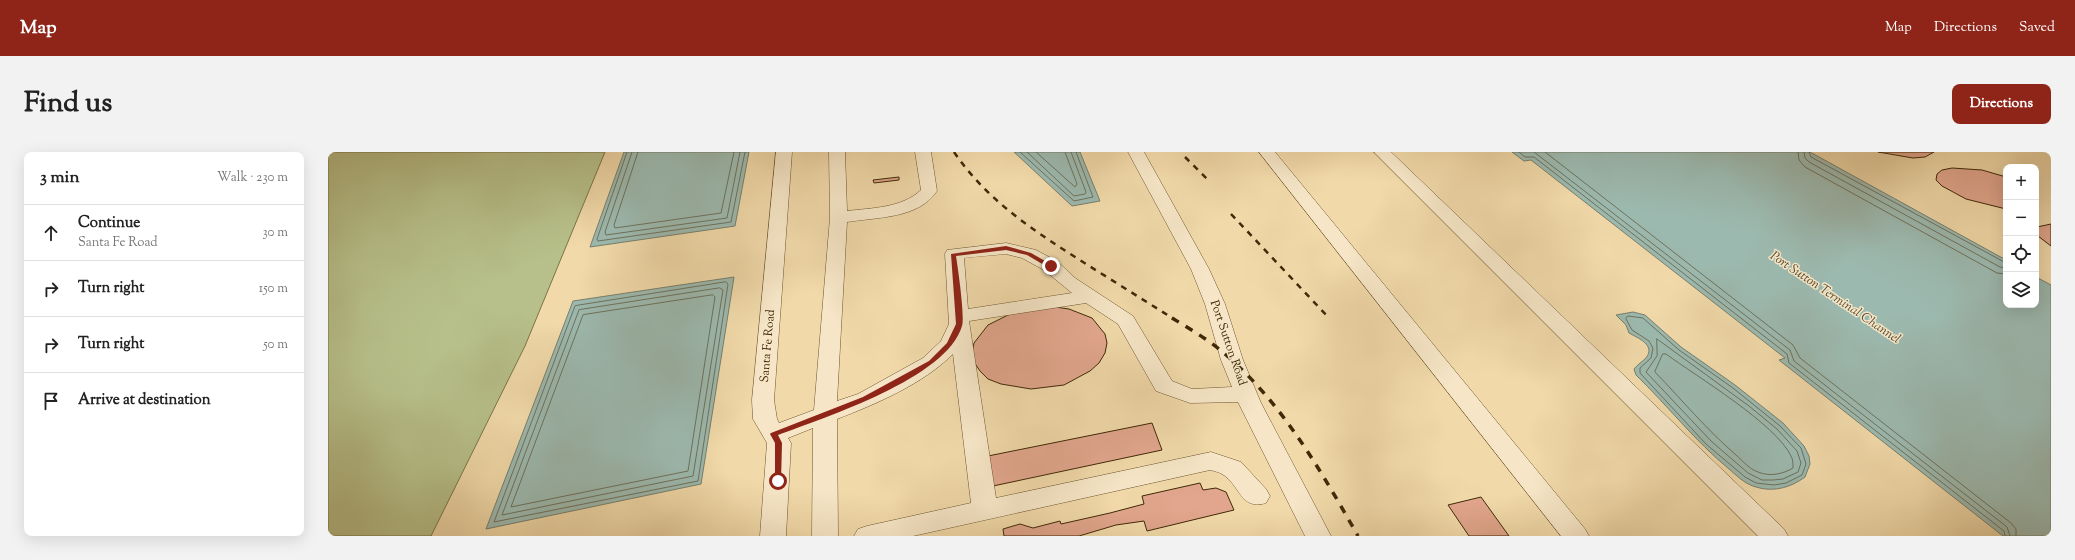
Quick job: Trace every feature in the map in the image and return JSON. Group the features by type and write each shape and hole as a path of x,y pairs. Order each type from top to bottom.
{"street":[{"name":"Santa Fe Road","path":"773,536 779,443 765,419 764,400 784,152"},
{"path":"825,536 825,414 839,218 837,152"},
{"path":"839,218 904,208 918,202 929,191 923,152"},
{"name":"Port Sutton Road","path":"1136,152 1200,269 1215,304 1232,360 1246,394 1318,536"},
{"path":"1267,152 1576,536"},
{"path":"1382,152 1775,536"},
{"path":"985,510 959,320 954,254 1006,248 1029,254 1051,266 1068,282 1126,320 1164,386 1190,396 1246,394"},
{"path":"959,320 1091,296"},
{"path":"774,434 866,399 931,363 950,344 959,320"},
{"path":"867,536 1211,461 1232,468 1257,496"}],"green space":[{"path":"328,152 605,152 525,346 431,536 328,536"}],"water":[{"path":"624,152 749,152 735,226 590,247"},
{"path":"1014,152 1080,152 1100,201 1072,206"},
{"name":"Port Sutton Terminal Channel","path":"1512,152 1810,152 2003,258 2003,308 2039,308 2039,279 2051,285 2051,536 2003,536 1779,360 1785,358 1531,160 1524,161"},
{"path":"734,277 701,484 486,529 573,301"},
{"path":"1633,312 1645,315 1681,347 1735,385 1783,423 1804,446 1809,456 1810,464 1805,477 1787,487 1767,489 1753,486 1740,479 1705,447 1636,375 1634,369 1646,358 1649,353 1649,349 1645,342 1629,333 1626,325 1616,315"}],"building":[{"path":"1878,152 1934,152 1925,157 1913,158"},
{"path":"1952,168 1982,170 2003,176 2003,208 1966,199 1942,186 1936,180 1937,174 1942,170"},
{"path":"899,177 899,180 874,183 873,180"},
{"path":"2051,224 2051,246 2039,237 2039,227"},
{"path":"1055,307 1069,309 1092,318 1105,334 1107,343 1105,353 1099,363 1090,371 1064,385 1031,389 1001,384 988,379 980,371 974,362 972,353 974,343 988,325 1012,313"},
{"path":"1152,423 1162,450 993,486 988,456"},
{"path":"1200,483 1203,490 1216,488 1226,492 1234,510 1147,531 1144,521 1116,525 1079,536 1004,536 1003,529 1020,524 1033,528 1060,521 1061,524 1110,513 1144,504 1142,496"},
{"path":"1481,497 1509,536 1469,536 1448,505"}],"railway":[{"path":"954,152 967,170 982,186 1031,228 1174,319"},
{"path":"1185,157 1210,182"},
{"path":"1231,214 1329,318"},
{"path":"1172,318 1219,349 1265,394 1283,416 1315,463 1358,536"}],"route":[{"path":"778,481 779,443 774,434 866,399 931,363 950,344 960,324 954,254 1006,248 1029,254 1051,266"}]}
